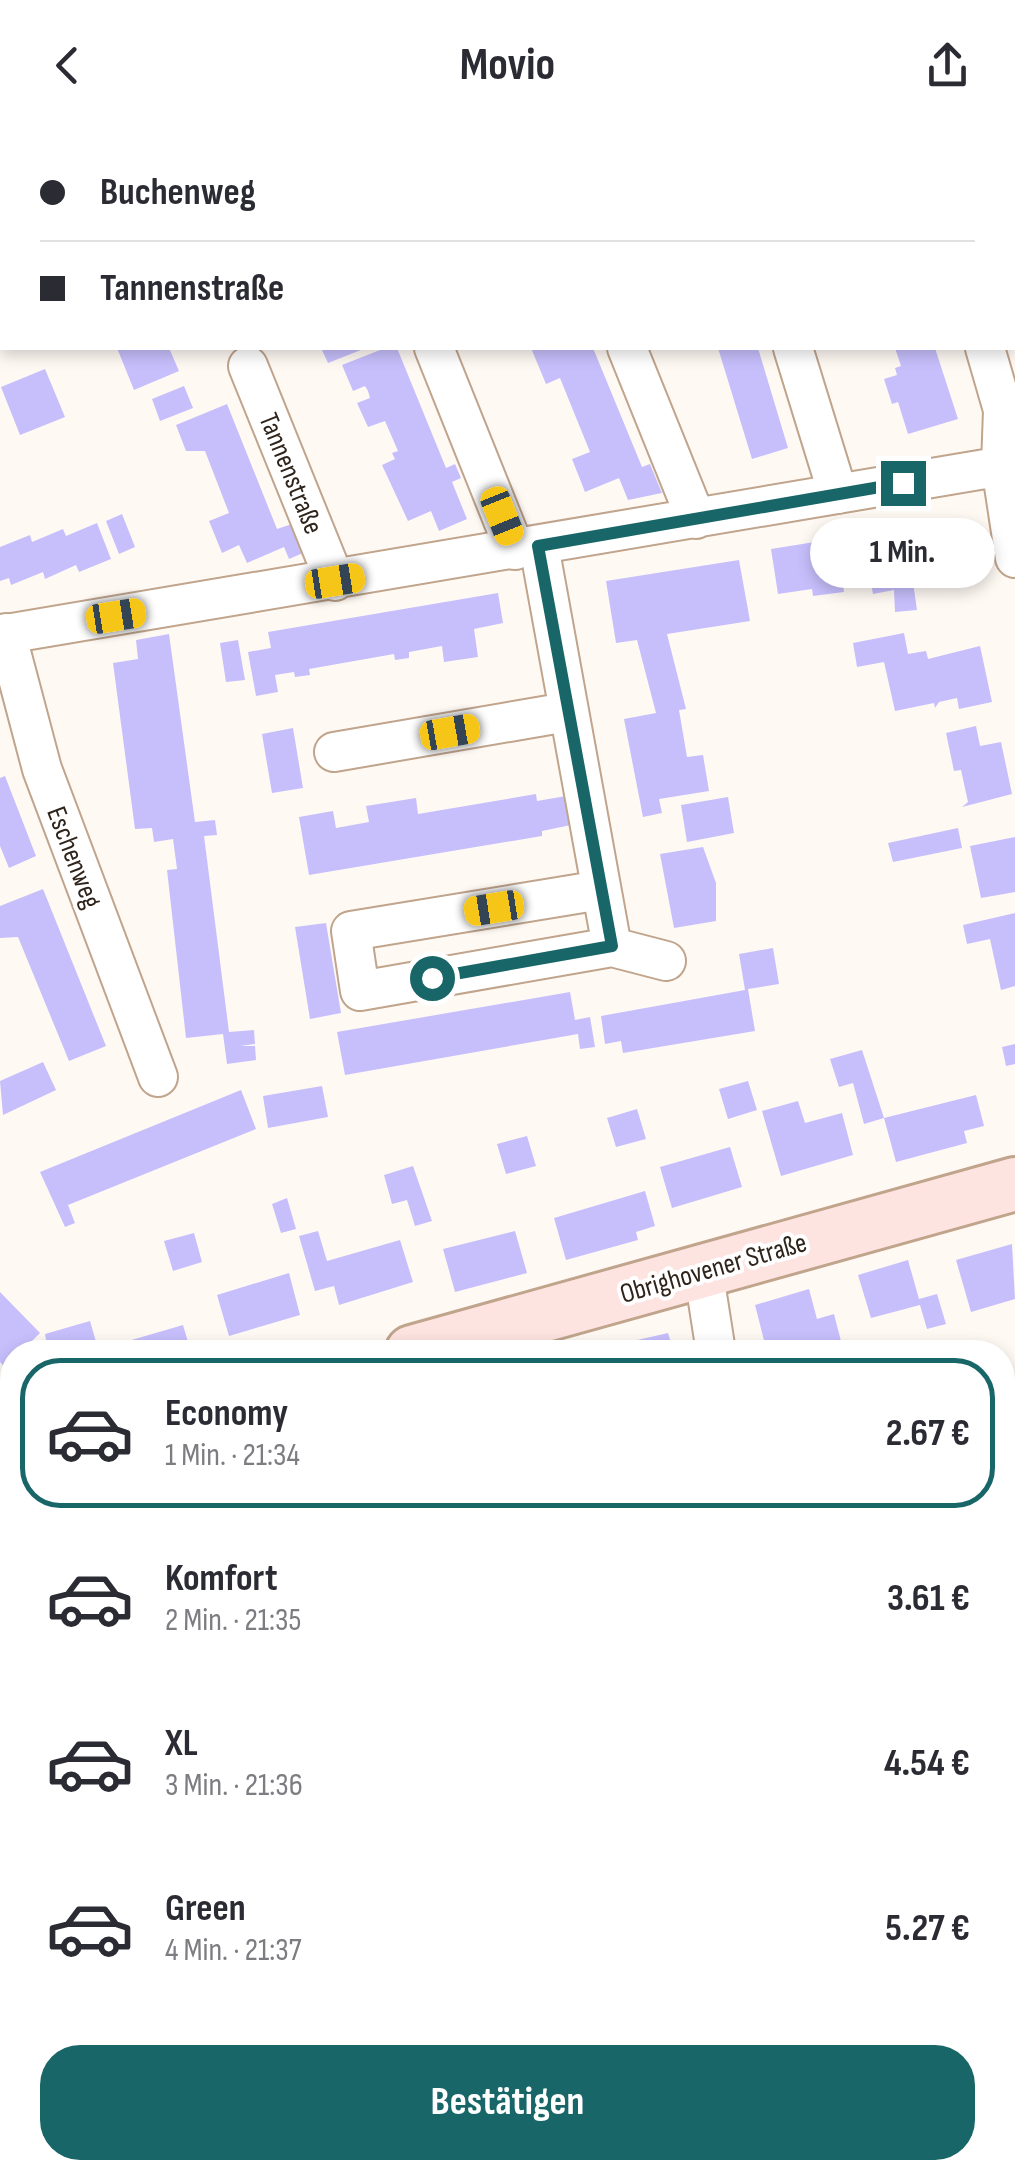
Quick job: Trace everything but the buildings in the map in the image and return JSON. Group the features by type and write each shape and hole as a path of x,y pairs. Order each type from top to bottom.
{"street":[{"path":"435,350 527,548 567,712 612,946"},
{"path":"628,350 696,519"},
{"path":"794,350 838,494"},
{"path":"986,350 1003,410 1015,558"},
{"name":"Tannenstraße","path":"248,366 335,581"},
{"path":"3,634 1008,465"},
{"name":"Eschenweg","path":"3,634 42,769 158,1076"},
{"path":"334,752 567,712"},
{"path":"601,890 351,931 360,991 612,946 666,961"},
{"name":"Obrighovener Straße","path":"454,1340 1015,1184"},
{"path":"703,1268 714,1340"}],"route":[{"path":"432,978 612,946 538,546 903,483"}]}
